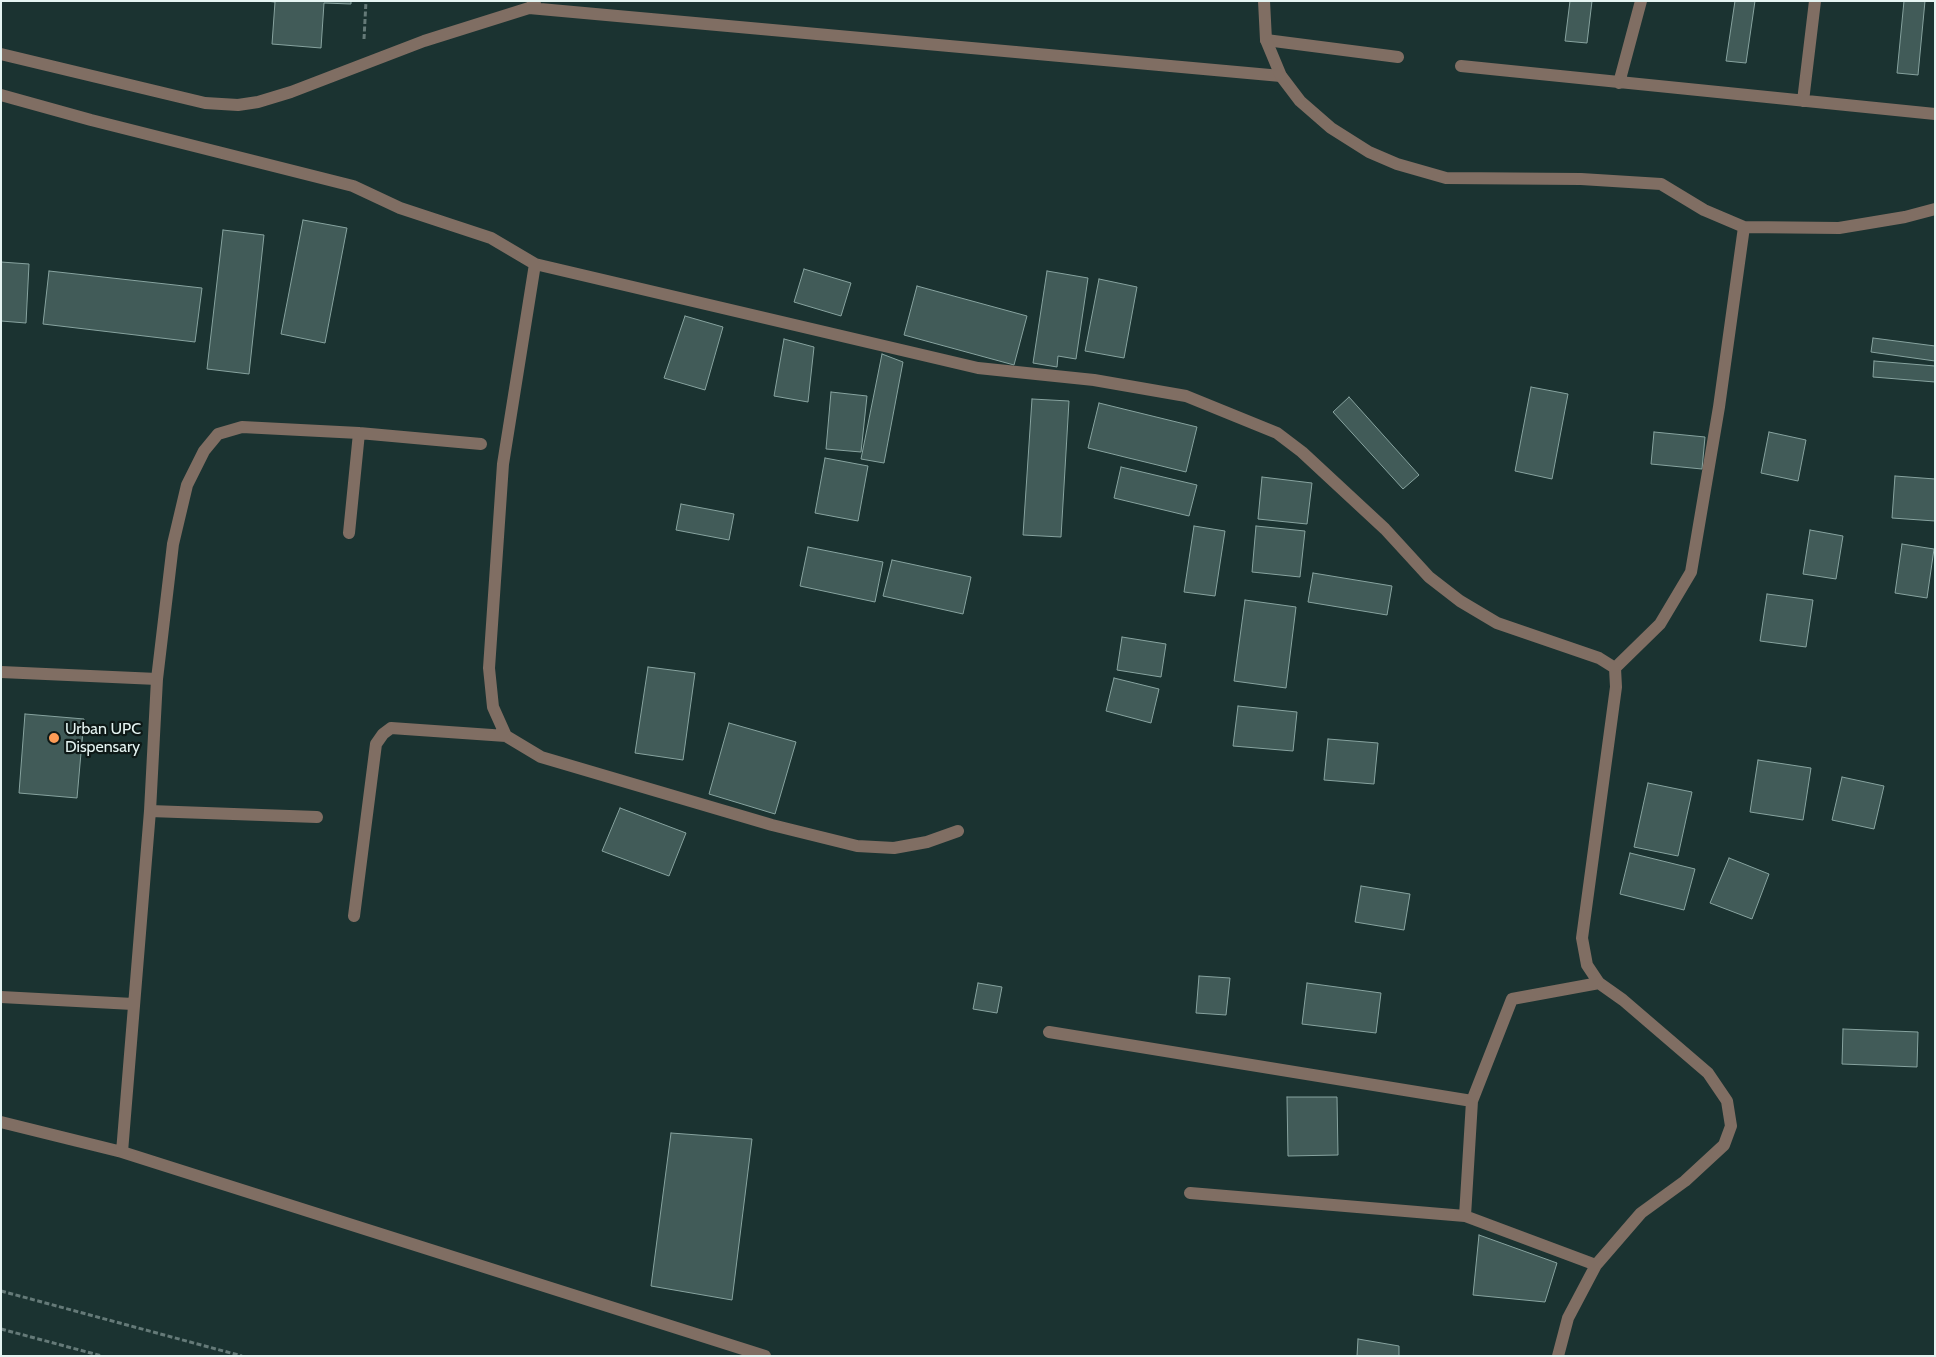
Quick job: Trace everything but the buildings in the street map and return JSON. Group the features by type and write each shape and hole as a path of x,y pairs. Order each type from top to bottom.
{"street":[{"path":"1264,1 1266,40 1281,76 1300,101 1331,128 1369,152 1397,164 1446,178 1581,179 1661,184 1704,210 1744,226 1839,228 1905,217 1935,209"},
{"path":"1619,83 1641,1"},
{"path":"1804,101 1815,1"},
{"path":"1,54 205,103 238,105 258,102 292,92 424,41 534,5 1281,76"},
{"path":"1266,40 1398,57"},
{"path":"1461,66 1935,114"},
{"path":"1,94 91,120 353,186 400,208 491,238 535,264 978,368 1094,380 1186,396 1278,433 1302,452 1385,529 1429,577 1460,601 1497,623 1599,658 1615,668"},
{"path":"1558,1356 1568,1318 1596,1265 1641,1213 1685,1181 1724,1145 1730,1126 1727,1101 1708,1073 1622,1000 1599,983 1587,965 1582,938 1616,687 1615,668 1660,624 1692,572 1719,407 1744,226"},
{"path":"506,736 493,707 489,668 503,464 535,264"},
{"path":"122,1152 150,811 157,679 173,544 187,485 204,451 218,434 242,427 359,433 481,444"},
{"path":"349,533 359,433"},
{"path":"1,672 157,679"},
{"path":"354,916 376,744 383,734 391,728 506,736 541,757 772,826 857,846 894,848 926,842 958,831"},
{"path":"150,811 317,817"},
{"path":"1465,1216 1472,1101 1512,999 1599,983"},
{"path":"1,997 133,1004"},
{"path":"1049,1032 1472,1101"},
{"path":"1,1122 122,1152 765,1356"},
{"path":"1190,1193 1465,1216 1596,1265"}],"path":[{"path":"363,65 366,1"},
{"path":"1,1291 239,1355"},
{"path":"1,1329 102,1356"}],"place":[{"name":"Urban UPC Dispensary","path":"54,738"}]}
